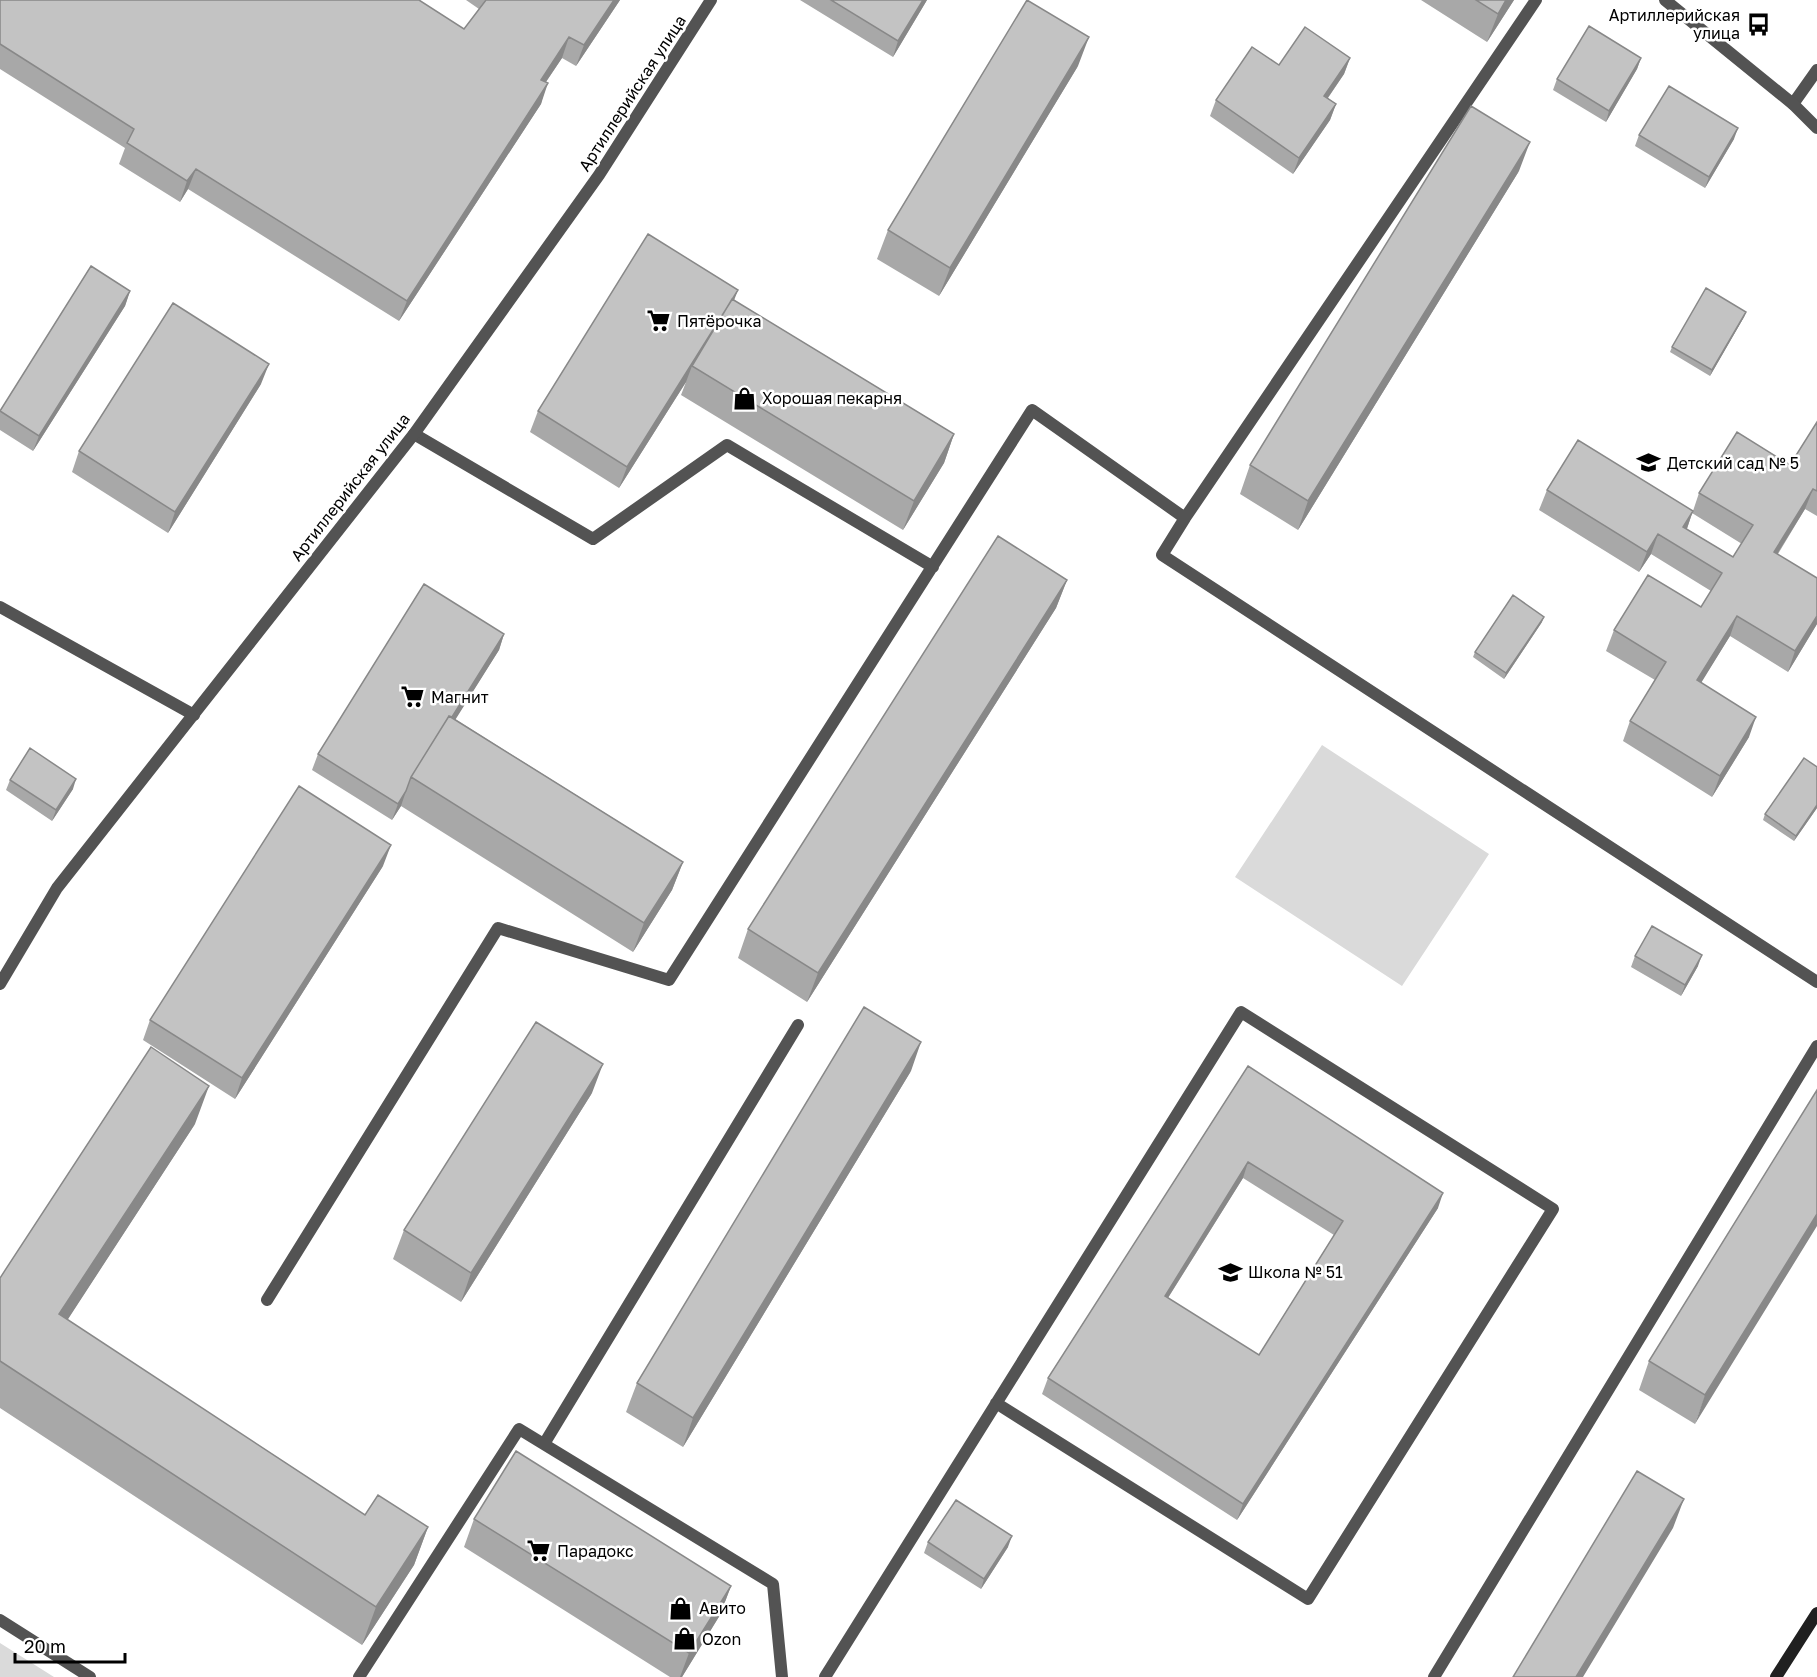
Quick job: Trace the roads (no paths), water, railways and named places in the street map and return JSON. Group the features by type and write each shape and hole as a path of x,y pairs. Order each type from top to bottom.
{"main road":[{"path":"1776,1677 1817,1613"}],"street":[{"name":"Артиллерийская улица","path":"0,984 57,888 414,434 599,176 711,0"},
{"path":"1536,0 1162,555 1817,982"},
{"path":"1665,0 1793,104 1817,128"},
{"path":"1793,104 1817,70"},
{"path":"267,1300 498,928 669,980 1032,410 1185,518"},
{"path":"414,434 593,539 728,445 933,567"},
{"path":"0,607 194,715"},
{"path":"825,1677 996,1403 1241,1012 1553,1209 1308,1599 996,1403"},
{"path":"544,1444 798,1025"},
{"path":"1434,1677 1817,1046"},
{"path":"359,1677 519,1429 772,1584 782,1677"},
{"path":"0,1620 90,1677"}],"place":[{"name":"Артиллерийская улица","path":"1758,24"},
{"name":"Пятёрочка","path":"659,321"},
{"name":"Хорошая пекарня","path":"744,398"},
{"name":"Детский сад № 5","path":"1649,463"},
{"name":"Магнит","path":"413,697"},
{"name":"Школа № 51","path":"1230,1272"},
{"name":"Парадокс","path":"539,1551"},
{"name":"Авито","path":"681,1608"},
{"name":"Ozon","path":"684,1639"}]}
